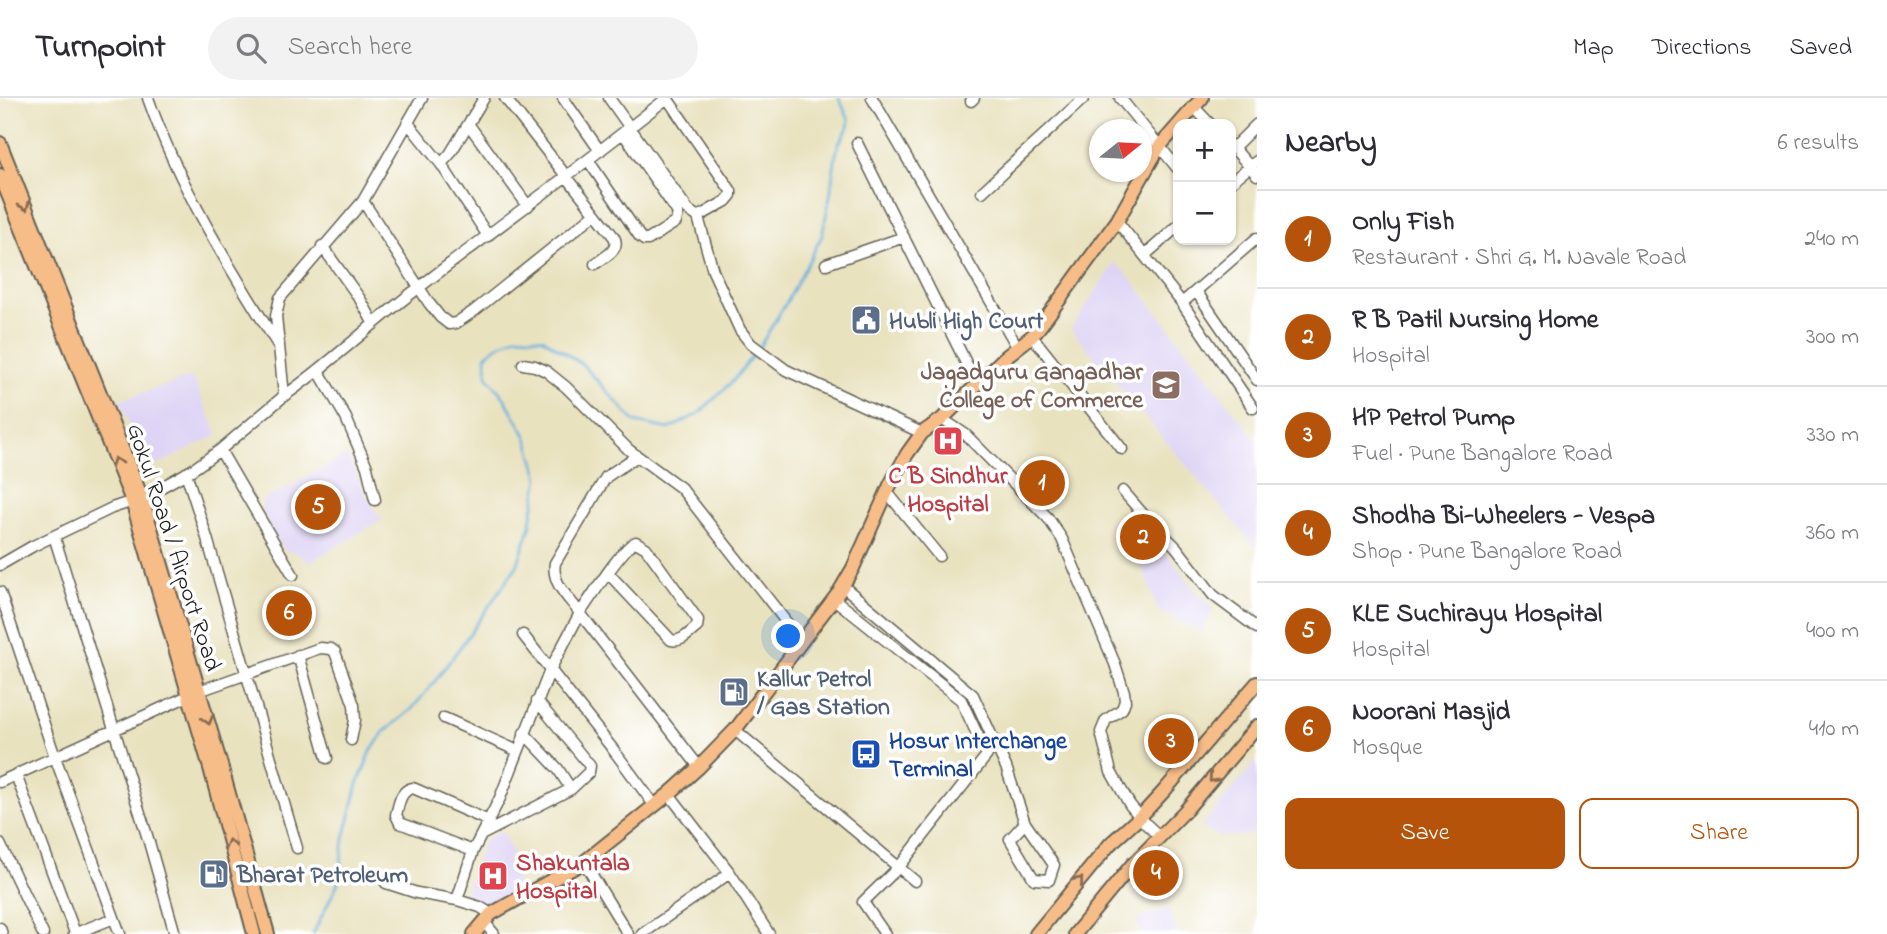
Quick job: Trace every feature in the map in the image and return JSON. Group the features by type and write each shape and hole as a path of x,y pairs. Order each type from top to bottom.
{"main road":[{"path":"474,934 488,918 584,862 669,794 735,730 834,599 853,568 907,454 922,433 943,419 1003,359 1032,336 1117,221 1159,147 1197,101"},
{"name":"Gokul Road / Airport Road","path":"0,145 137,500 268,934"},
{"name":"Gokul Road / Airport Road","path":"0,175 137,500"},
{"path":"1036,934 1110,844 1140,817 1257,683"},
{"name":"Gokul Road / Airport Road","path":"194,693 254,934"},
{"path":"1075,934 1131,866 1186,810 1257,726"}],"street":[{"path":"148,98 174,163 244,291 280,348"},
{"path":"284,396 276,316 280,298 363,201 422,98"},
{"path":"441,164 469,125 484,98"},
{"path":"505,98 617,242 612,251 595,264"},
{"path":"564,98 600,151"},
{"path":"588,160 644,240 676,222 678,213 609,98"},
{"path":"0,565 112,508 137,500 186,473 220,450 418,288 667,98 731,191 729,199 698,217"},
{"path":"872,98 1018,348"},
{"path":"982,192 1084,98"},
{"path":"1120,98 1173,163"},
{"path":"1197,101 1207,119"},
{"path":"408,123 441,164 488,236"},
{"path":"1236,143 1257,124"},
{"path":"469,125 528,206"},
{"path":"627,131 688,210 698,217 713,271 740,330 751,344 778,365 922,433"},
{"path":"857,143 977,385"},
{"path":"1236,150 1255,167 1236,179"},
{"path":"363,201 418,288 440,317 449,324 456,323 474,311 595,214"},
{"path":"1117,221 1182,303 1253,408"},
{"path":"1145,255 1173,230"},
{"path":"826,264 904,237"},
{"path":"1182,303 1257,238"},
{"path":"322,246 360,299 374,324"},
{"path":"1196,291 1257,380"},
{"path":"1032,336 1122,449"},
{"path":"523,364 546,371 637,456 681,488 802,642"},
{"path":"318,370 345,418 367,467 375,500"},
{"path":"943,419 966,435 1048,518 1062,539 1121,678 1125,701 1122,709 1106,720 1101,732 1111,772 1130,805 1160,837"},
{"path":"220,450 293,575"},
{"path":"637,456 606,477 555,564 554,572 558,584 699,766"},
{"path":"186,473 297,848"},
{"path":"1123,491 1176,547 1213,595 1257,628"},
{"path":"887,492 939,556"},
{"path":"54,536 175,934"},
{"path":"457,900 473,851 500,798 550,670 580,613 608,573 631,544 642,544 699,624 678,641 671,640 608,573"},
{"path":"842,586 973,695 1006,767 1026,823 1054,865 1049,880 1034,880 1010,839 1026,823"},
{"path":"0,592 55,757 120,934"},
{"path":"834,599 961,701 987,755 899,867 863,902 885,934"},
{"path":"523,635 655,806"},
{"path":"1,778 16,775 194,693 326,647 335,652 354,705 355,720 351,740"},
{"path":"298,655 327,758"},
{"path":"481,835 571,789 589,772 590,766 537,701"},
{"path":"444,718 517,751"},
{"path":"735,730 915,881"},
{"path":"524,733 558,769 571,789"},
{"path":"16,775 74,934 114,919"},
{"path":"473,851 400,823 396,815 403,793 413,788 488,821"},
{"path":"669,794 730,873 769,934"},
{"path":"0,844 43,934"},
{"path":"584,862 628,934"},
{"path":"642,934 730,873"},
{"path":"386,883 417,894 457,900 480,907 494,934"},
{"path":"0,928 2,934"}],"shaded area":[{"name":"Jagadguru Gangadhar College of Commerce","path":"1115,262 1133,281 1257,441 1257,549 1071,329"},
{"path":"192,377 218,435 147,470 120,400"},
{"path":"347,455 376,513 383,519 309,563 297,553 284,550 262,517 262,501"},
{"path":"1143,524 1160,544 1141,557 1128,530"},
{"path":"1164,550 1213,611 1201,632 1158,610 1142,566"},
{"path":"1257,760 1257,834 1222,837 1201,827"},
{"name":"Shakuntala Hospital","path":"501,831 514,855 507,859 522,894 491,908 464,897 484,840"},
{"path":"1169,908 1178,934 1141,934 1136,920"}],"waterway":[{"path":"760,346 822,236 836,154 849,120 839,98"},
{"path":"313,934 338,883 344,839 358,784 371,751 384,732 411,710 461,646 517,566 530,528 539,477 527,437 505,399 487,376 486,356 496,347 517,336 543,338 583,365 635,422 669,429 698,414 733,381 756,351"}],"place":[{"name":"Hubli High Court","path":"866,320"},
{"name":"Jagadguru Gangadhar College of Commerce","path":"1166,385"},
{"name":"C B Sindhur Hospital","path":"948,441"},
{"name":"Only Fish","path":"1042,483"},
{"name":"KLE Suchirayu Hospital","path":"318,507"},
{"name":"R B Patil Nursing Home","path":"1143,537"},
{"name":"Noorani Masjid","path":"289,613"},
{"name":"Kallur Petrol / Gas Station","path":"734,692"},
{"name":"HP Petrol Pump","path":"1171,741"},
{"name":"Hosur Interchange Terminal","path":"866,754"},
{"name":"Shodha Bi-Wheelers - Vespa","path":"1156,873"},
{"name":"Bharat Petroleum","path":"214,874"},
{"name":"Shakuntala Hospital","path":"493,876"}]}
